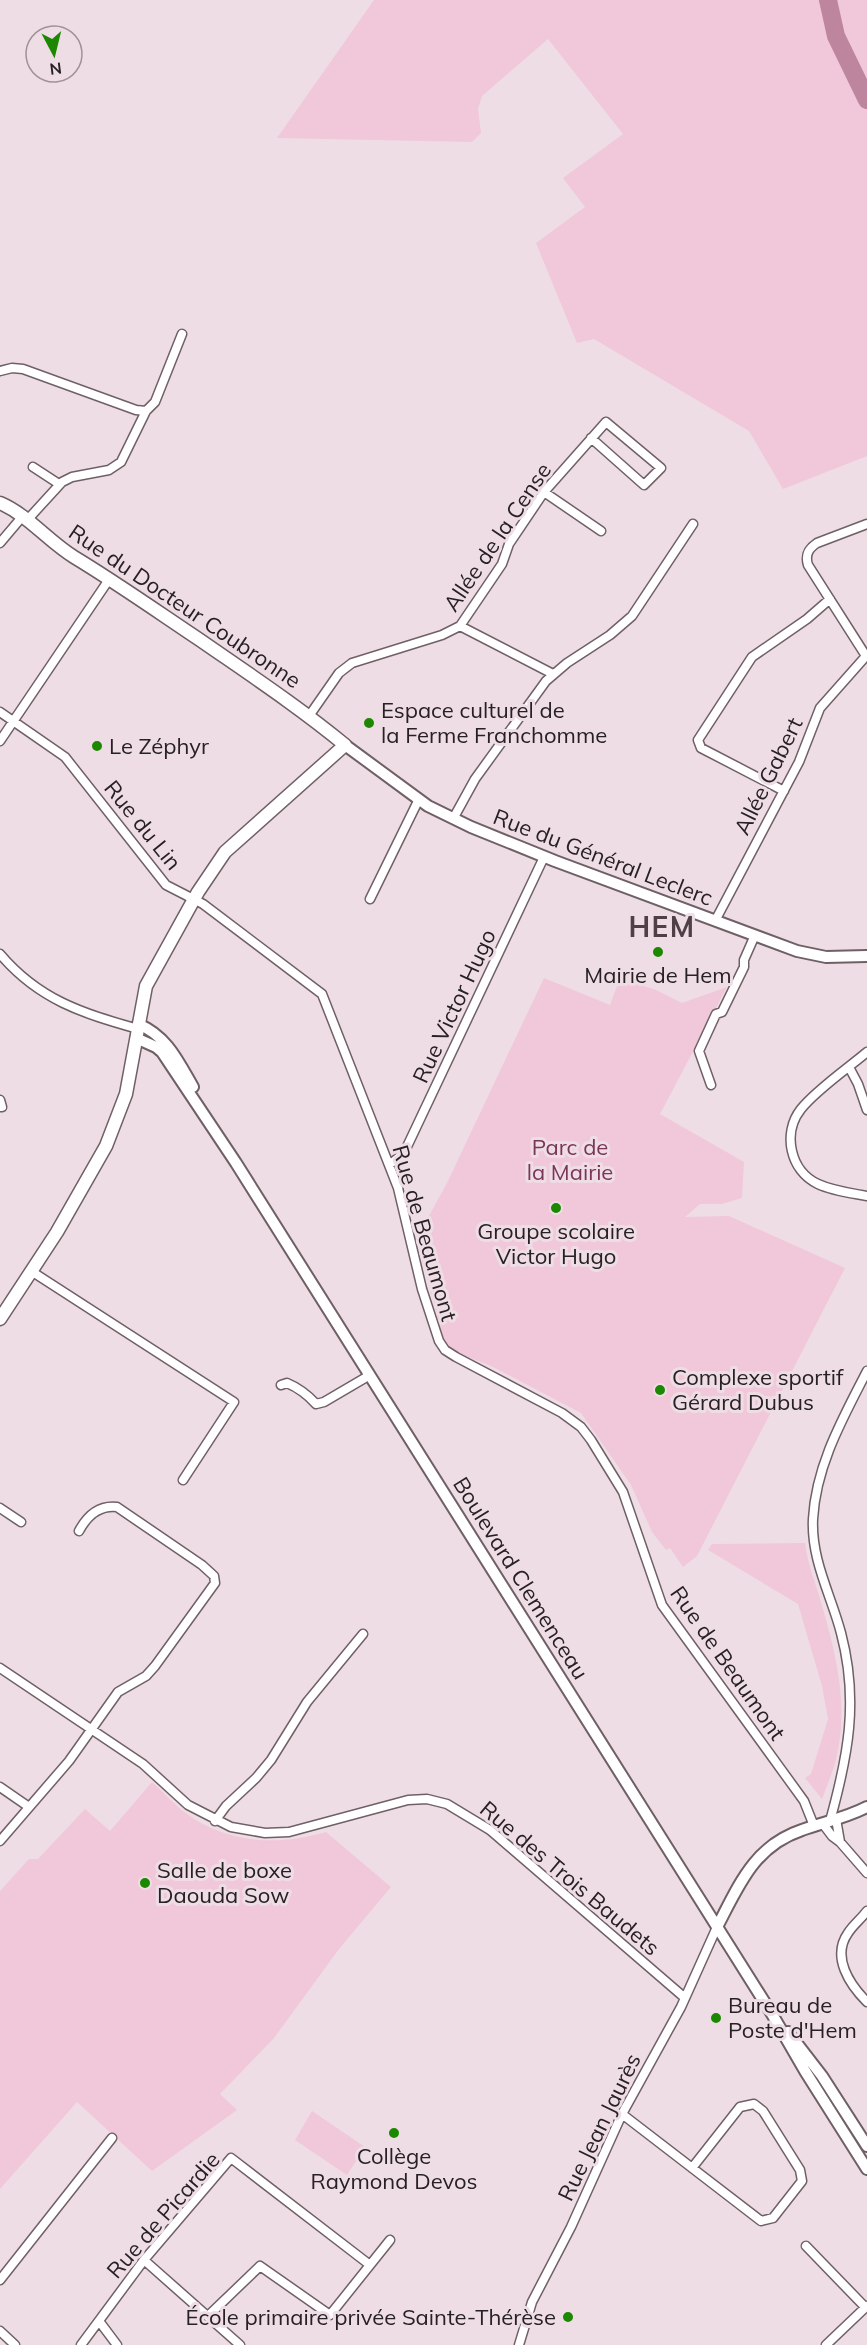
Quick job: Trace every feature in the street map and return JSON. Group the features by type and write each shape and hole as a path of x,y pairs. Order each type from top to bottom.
{"main road":[{"name":"Rue du Docteur Coubronne","path":"0,503 62,548 110,578 309,716 345,745"},
{"path":"0,1319 78,1197 106,1146 123,1106 148,980 194,900 225,852 345,745"}],"street":[{"path":"0,543 22,517 30,517 59,484 72,477 116,467 121,462 146,411 155,402 182,334"},
{"path":"0,371 12,368 23,369 136,410 146,411"},
{"name":"Allée de la Cense","path":"309,716 339,673 352,663 442,635 460,626 501,564 509,544 544,492 591,438 606,422 661,468 644,485 591,438"},
{"path":"33,467 59,484"},
{"path":"544,492 601,531"},
{"path":"453,819 475,779 526,706 553,674 610,635 632,616 693,524"},
{"name":"Allée Gabert","path":"715,921 802,757 820,708 867,655 808,566 808,552 817,543 867,524"},
{"path":"0,741 110,578"},
{"path":"784,791 701,748 698,740 755,654 807,619 830,599"},
{"path":"460,626 553,674"},
{"name":"Rue du Lin","path":"0,712 64,757 162,881 194,900"},
{"name":"Rue du Général Leclerc","path":"345,745 419,799 453,819 544,857 815,956 840,958 867,956"},
{"path":"370,898 419,799"},
{"name":"Rue Victor Hugo","path":"389,1165 405,1153 544,857"},
{"name":"Rue de Beaumont","path":"194,900 321,994 389,1165 399,1195 426,1304 442,1346 456,1357 562,1413 581,1427 624,1492 662,1605 804,1801 826,1822 867,1873"},
{"path":"711,1085 699,1051 716,1014 722,1012 744,967 744,960 755,935"},
{"path":"0,954 24,977 58,1002 86,1014 137,1030"},
{"name":"Boulevard Clemenceau","path":"137,1030 152,1031 168,1046 236,1163 717,1926 867,2169"},
{"path":"867,1052 801,1109 792,1128 791,1149 799,1167 810,1180 828,1188 867,1196"},
{"path":"849,1067 867,1110"},
{"path":"0,1100 2,1107 0,1107"},
{"path":"31,1271 234,1402 183,1480"},
{"path":"826,1822 848,1751 850,1690 842,1634 820,1572 813,1536 813,1520 824,1462 867,1371"},
{"path":"281,1385 287,1383 297,1388 316,1404 324,1402 369,1375"},
{"path":"0,1841 69,1761 118,1692 146,1676 155,1666 215,1583 214,1576 202,1564 117,1506 102,1508 86,1518 79,1531"},
{"path":"0,1508 21,1522"},
{"path":"215,1821 225,1806 256,1778 271,1760 307,1702 363,1634"},
{"name":"Rue des Trois Baudets","path":"0,1668 144,1764 188,1805 215,1821 241,1830 277,1833 320,1825 408,1800 427,1799 447,1804 490,1830 685,1998"},
{"path":"0,1787 29,1807"},
{"path":"717,1926 748,1871 761,1854 781,1838 867,1807"},
{"name":"Rue de Beaumont","path":"826,1822 832,1836 840,1842"},
{"path":"867,1911 847,1934 841,1954 849,1980 867,2002"},
{"name":"Rue Jean Jaurès","path":"519,2345 530,2308 571,2227 622,2114 685,1998 717,1926"},
{"name":"Boulevard Clemenceau","path":"772,2014 822,2076 867,2146"},
{"path":"622,2114 761,2222 773,2218 801,2181 800,2170 763,2111 754,2104 745,2104 740,2108 692,2168"},
{"path":"0,2280 112,2138"},
{"name":"Rue de Picardie","path":"81,2345 144,2260 231,2158 370,2265"},
{"path":"208,2316 260,2266 330,2315 390,2240"},
{"path":"806,2246 866,2306 826,2345"},
{"path":"144,2260 240,2345"},
{"path":"99,2321 117,2345"},
{"path":"0,2331 15,2345"}],"green space":[{"path":"374,0 867,0 867,456 783,489 749,431 594,339 577,343 536,243 585,207 563,178 623,134 548,39 482,96 478,109 481,133 472,142 277,138"},
{"name":"Parc de la Mairie","path":"544,978 610,1005 620,978 656,990 682,1003 727,987 660,1114 744,1162 742,1198 722,1204 700,1204 685,1217 729,1216 845,1268 697,1556 683,1567 670,1548 666,1550 652,1532 631,1485 581,1413 493,1367 451,1350 445,1344 421,1257 424,1225 447,1183"},
{"path":"805,1543 833,1645 841,1700 837,1755 822,1799 805,1778 811,1774 828,1719 822,1686 798,1604 708,1550 712,1544"},
{"path":"152,1782 187,1814 203,1824 237,1837 254,1840 290,1839 326,1832 391,1887 339,1949 274,2038 220,2094 237,2110 152,2171 77,2102 0,2189 0,1891 29,1859 38,1859 85,1809 110,1831"},
{"path":"312,2111 365,2147 347,2175 295,2140"}],"waterway":[{"path":"828,0 836,36 867,100"}],"place":[{"name":"Espace culturel de la Ferme Franchomme","path":"369,723"},
{"name":"Le Zéphyr","path":"97,746"},
{"name":"Mairie de Hem","path":"658,952"},
{"name":"Groupe scolaire Victor Hugo","path":"556,1208"},
{"name":"Complexe sportif Gérard Dubus","path":"660,1390"},
{"name":"Salle de boxe Daouda Sow","path":"145,1883"},
{"name":"Bureau de Poste d'Hem","path":"716,2018"},
{"name":"Collège Raymond Devos","path":"394,2133"},
{"name":"École primaire privée Sainte-Thérèse","path":"568,2317"}],"district":[{"name":"HEM","path":"662,926"}]}
